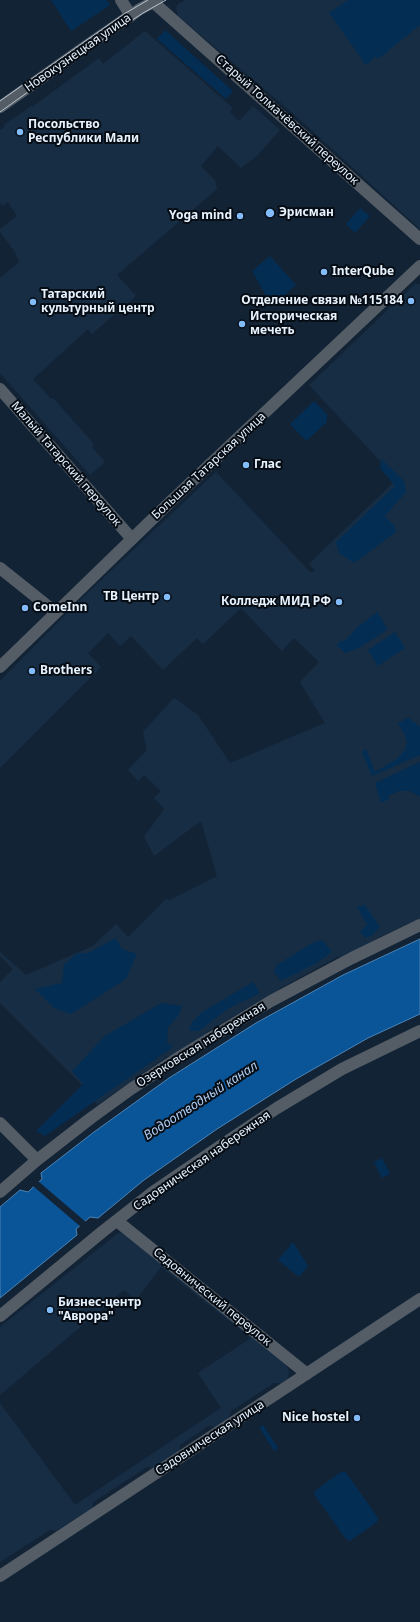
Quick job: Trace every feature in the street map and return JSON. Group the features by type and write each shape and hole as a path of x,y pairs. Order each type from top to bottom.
{"street":[{"path":"121,0 131,16"},
{"name":"Новокузнецкая улица","path":"0,107 155,1"},
{"name":"Старый Толмачёвский переулок","path":"155,1 420,239"},
{"name":"Большая Татарская улица","path":"0,667 55,612 419,269"},
{"name":"Малый Татарский переулок","path":"0,389 132,539"},
{"path":"0,568 55,612"},
{"name":"Озерковская набережная","path":"0,1192 37,1160 130,1089 232,1023 346,961 420,925"},
{"name":"Садовническая набережная","path":"0,1316 153,1192 277,1108 342,1069 420,1031"},
{"path":"0,1123 37,1160"},
{"name":"Садовнический переулок","path":"117,1221 307,1374"},
{"name":"Садовническая улица","path":"0,1576 420,1299"}],"shaded area":[{"path":"51,0 107,0 110,5 71,31"},
{"path":"186,0 420,0 420,229 296,116 178,16 176,8 178,4"},
{"path":"348,0 420,0 420,25 378,59 376,56 366,65 329,13"},
{"path":"165,30 233,91 226,99 157,39"},
{"path":"145,31 233,108 230,112 239,121 253,106 280,130 257,156 241,168 218,146 201,166 215,180 217,189 117,275 136,296 92,334 88,329 33,379 51,399 53,398 94,444 92,447 105,462 90,475 0,373 0,278 19,262 15,252 0,232 0,229 17,216 8,202 3,206 0,202 0,130 5,127 4,125 31,106 32,107 99,58 103,64"},
{"path":"360,208 370,216 355,233 346,224"},
{"path":"270,256 296,285 272,306 252,271"},
{"path":"415,284 420,284 420,922 417,923 414,921 372,941 370,945 343,959 339,956 279,989 278,993 259,1001 207,1032 206,1036 173,1056 168,1056 97,1105 80,1083 0,1003 0,982 13,969 0,956 0,952 26,975 93,946 116,924 128,937 167,898 168,901 217,876 201,821 154,856 144,837 164,809 154,798 161,791 144,775 138,781 128,770 147,750 143,732 174,698 198,715 230,763 325,723 300,682 319,662 294,638 282,651 241,608 203,644 197,638 163,670 131,636 120,646 108,633 88,653 101,667 0,768 0,681 79,601 216,472 311,573 315,570 309,564 397,479 309,385"},
{"path":"314,401 327,414 327,422 306,441 290,424"},
{"path":"381,459 404,481 406,492 385,516 395,527 396,532 354,563 339,553 336,542 395,486 380,468"},
{"path":"377,612 387,630 359,648 345,653 337,645 340,641 344,641 355,629"},
{"path":"395,632 405,648 378,666 368,650"},
{"path":"408,717 420,727 420,755 372,776 362,752 366,749 375,772 397,759 405,750 407,741 398,724"},
{"path":"420,762 420,797 410,791 399,791 388,796 389,799 381,803 375,783"},
{"path":"365,905 380,927 371,936 365,938 360,931 367,925 357,907"},
{"path":"116,938 122,949 137,954 126,979 71,1014 54,1008 35,989 62,983 64,965 76,954 88,953"},
{"path":"322,940 332,952 315,964 281,981 274,972 277,965 312,943"},
{"path":"253,982 260,993 229,1008 199,1031 189,1031 192,1022 202,1012"},
{"path":"161,1003 182,1006 178,1016 168,1027 167,1042 173,1047 45,1136 36,1131 83,1084 72,1071 105,1036"},
{"path":"382,1158 390,1174 382,1178 374,1162"},
{"path":"123,1232 285,1363 289,1371 288,1378 282,1383 274,1383 231,1411 229,1418 215,1427 208,1426 180,1445 180,1451 153,1468 147,1467 93,1502 92,1508 56,1531 50,1530 0,1562 0,1403 75,1505 221,1408 198,1373 251,1338 161,1267 136,1300 124,1290 0,1395 0,1327 117,1234"},
{"path":"293,1242 308,1266 299,1277 278,1260"},
{"path":"263,1425 278,1448 274,1451 259,1427"},
{"path":"341,1472 345,1472 348,1475 378,1518 377,1522 350,1541 345,1538 314,1494 316,1490"}],"water":[{"name":"Водоотводный канал","path":"420,939 420,1014 368,1038 296,1079 217,1129 144,1180 98,1218 90,1217 76,1229 77,1235 0,1298 0,1207 20,1190 28,1192 42,1179 41,1173 94,1132 169,1078 256,1023 343,975"}],"pier":[{"path":"38,1181 87,1223 81,1227 33,1186"}],"tram line":[{"path":"0,101 124,14 148,0"},
{"path":"0,112 78,56 143,13 166,0"}],"place":[{"name":"Посольство Республики Мали","path":"20,132"},
{"name":"Эрисман","path":"270,213"},
{"name":"Yoga mind","path":"240,216"},
{"name":"InterQube","path":"324,272"},
{"name":"Отделение связи №115184","path":"411,301"},
{"name":"Татарский культурный центр","path":"33,302"},
{"name":"Историческая мечеть","path":"242,324"},
{"name":"Глас","path":"246,465"},
{"name":"ТВ Центр","path":"167,597"},
{"name":"Колледж МИД РФ","path":"339,602"},
{"name":"ComeInn","path":"25,608"},
{"name":"Brothers","path":"32,671"},
{"name":"Бизнес-центр \"Аврора\"","path":"50,1310"},
{"name":"Nice hostel","path":"357,1418"}]}
